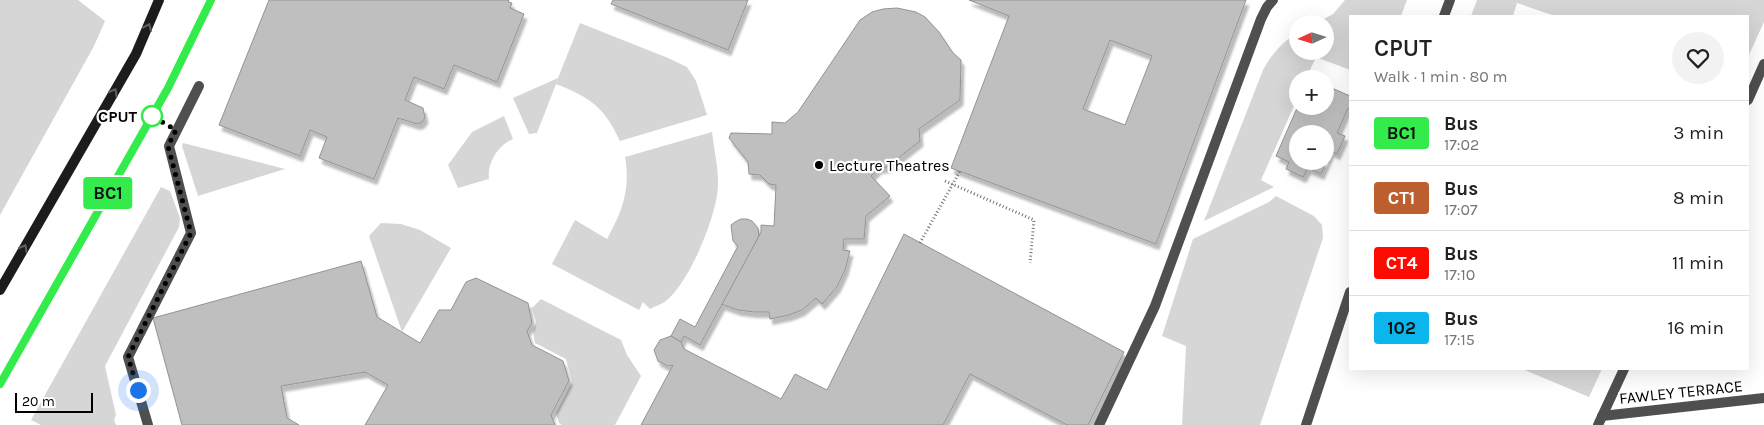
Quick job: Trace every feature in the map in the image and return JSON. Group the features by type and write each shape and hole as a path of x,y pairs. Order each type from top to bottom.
{"street":[{"path":"0,290 136,54 159,0"},
{"path":"0,384 171,81 211,0"},
{"path":"1099,425 1152,313 1260,18 1273,0"},
{"path":"1444,15 1450,0"},
{"path":"1749,98 1764,64"},
{"path":"148,425 128,357 191,233 168,146 199,86"},
{"path":"1306,425 1349,295"},
{"path":"1600,421 1624,370"},
{"name":"FAWLEY TERRACE","path":"1600,421 1764,398"}],"path":[{"path":"920,243 960,171"},
{"path":"944,181 1034,220 1030,263"}],"shaded area":[{"path":"0,0 78,0 105,21 94,46 0,215"},
{"path":"1345,0 1407,0 1401,15 1349,15 1349,70 1324,60 1334,60 1334,15 1331,15"},
{"path":"1477,0 1764,0 1764,22 1749,55 1749,15 1552,15 1517,3 1513,15 1471,15"},
{"path":"580,23 687,67 696,81 707,115 620,141 608,120 595,105 579,94 556,84 537,133 529,134 513,98 558,78"},
{"path":"1289,39 1289,60 1315,60 1310,70 1289,70 1290,115 1261,180 1274,187 1204,221 1263,70 1273,54"},
{"path":"504,116 513,139 498,150 495,155 490,167 489,179 458,188 448,165 472,132"},
{"path":"712,132 718,182 714,210 694,262 676,291 665,301 650,309 643,302 639,310 552,264 575,220 607,239 624,200 627,179 625,157"},
{"path":"183,143 285,169 198,196 182,146"},
{"path":"161,187 170,191 180,218 179,227 105,366 116,415 114,420 116,425 41,425 31,420"},
{"path":"1276,196 1314,216 1322,225 1323,238 1260,425 1182,425 1186,346 1162,336 1193,239 1269,202"},
{"path":"381,223 401,224 420,230 451,248 402,332 369,236"},
{"path":"541,299 621,340 627,355 641,376 615,425 562,425 559,423 556,413 572,382 566,359 535,343 533,331 536,322 532,308"},
{"path":"1524,370 1602,370 1589,397"}],"building":[{"path":"269,0 509,0 508,2 512,3 510,8 524,14 497,82 454,65 444,89 414,77 405,100 423,108 425,118 421,123 417,124 398,118 374,179 319,158 327,137 310,130 300,156 219,125"},
{"path":"613,0 748,0 728,50 611,4"},
{"path":"969,0 1246,0 1156,244 951,168 1009,16","holes":["1110,40 1152,56 1125,125 1083,109"]},
{"name":"Lecture Theatres","path":"897,8 916,12 925,17 939,32 953,53 961,60 960,100 919,129 920,141 887,167 879,168 871,176 890,196 866,216 864,239 844,239 843,250 850,251 845,270 837,287 822,304 816,298 802,310 770,319 769,312 738,310 721,304 761,232 761,225 774,226 776,185 769,184 760,175 749,174 748,162 729,138 731,133 772,134 772,122 785,123 798,112 860,20 872,12"},
{"path":"1334,89 1349,96 1349,108 1337,133 1345,136 1337,154 1334,152 1334,125 1290,125 1294,115 1334,115"},
{"path":"1289,126 1289,162 1276,156"},
{"path":"1289,162 1289,170 1307,170 1303,177 1286,169"},
{"path":"1312,170 1323,170 1321,174"},
{"path":"741,219 752,221 758,228 759,236 700,345 684,336 681,342 671,336 680,319 695,327 738,246 733,241 731,225"},
{"path":"904,234 1124,352 1088,425 1067,425 970,374 943,425 641,425 673,365 668,366 658,361 654,350 660,340 671,336 681,342 684,349 781,399 795,374 827,390"},
{"path":"361,261 377,317 420,343 439,310 451,310 466,282 476,278 528,303 532,323 527,331 532,345 563,361 569,381 551,415 555,425 365,425 388,385 365,372 281,386 287,418 299,425 182,425 153,318"}],"bus line":[{"name":"BC1","path":"0,384 168,88 211,0"}],"place":[{"name":"CPUT","path":"152,116"},
{"name":"Lecture Theatres","path":"819,165"}],"route":[{"path":"138,390 128,357 191,233 168,146 176,130 152,116"}]}
